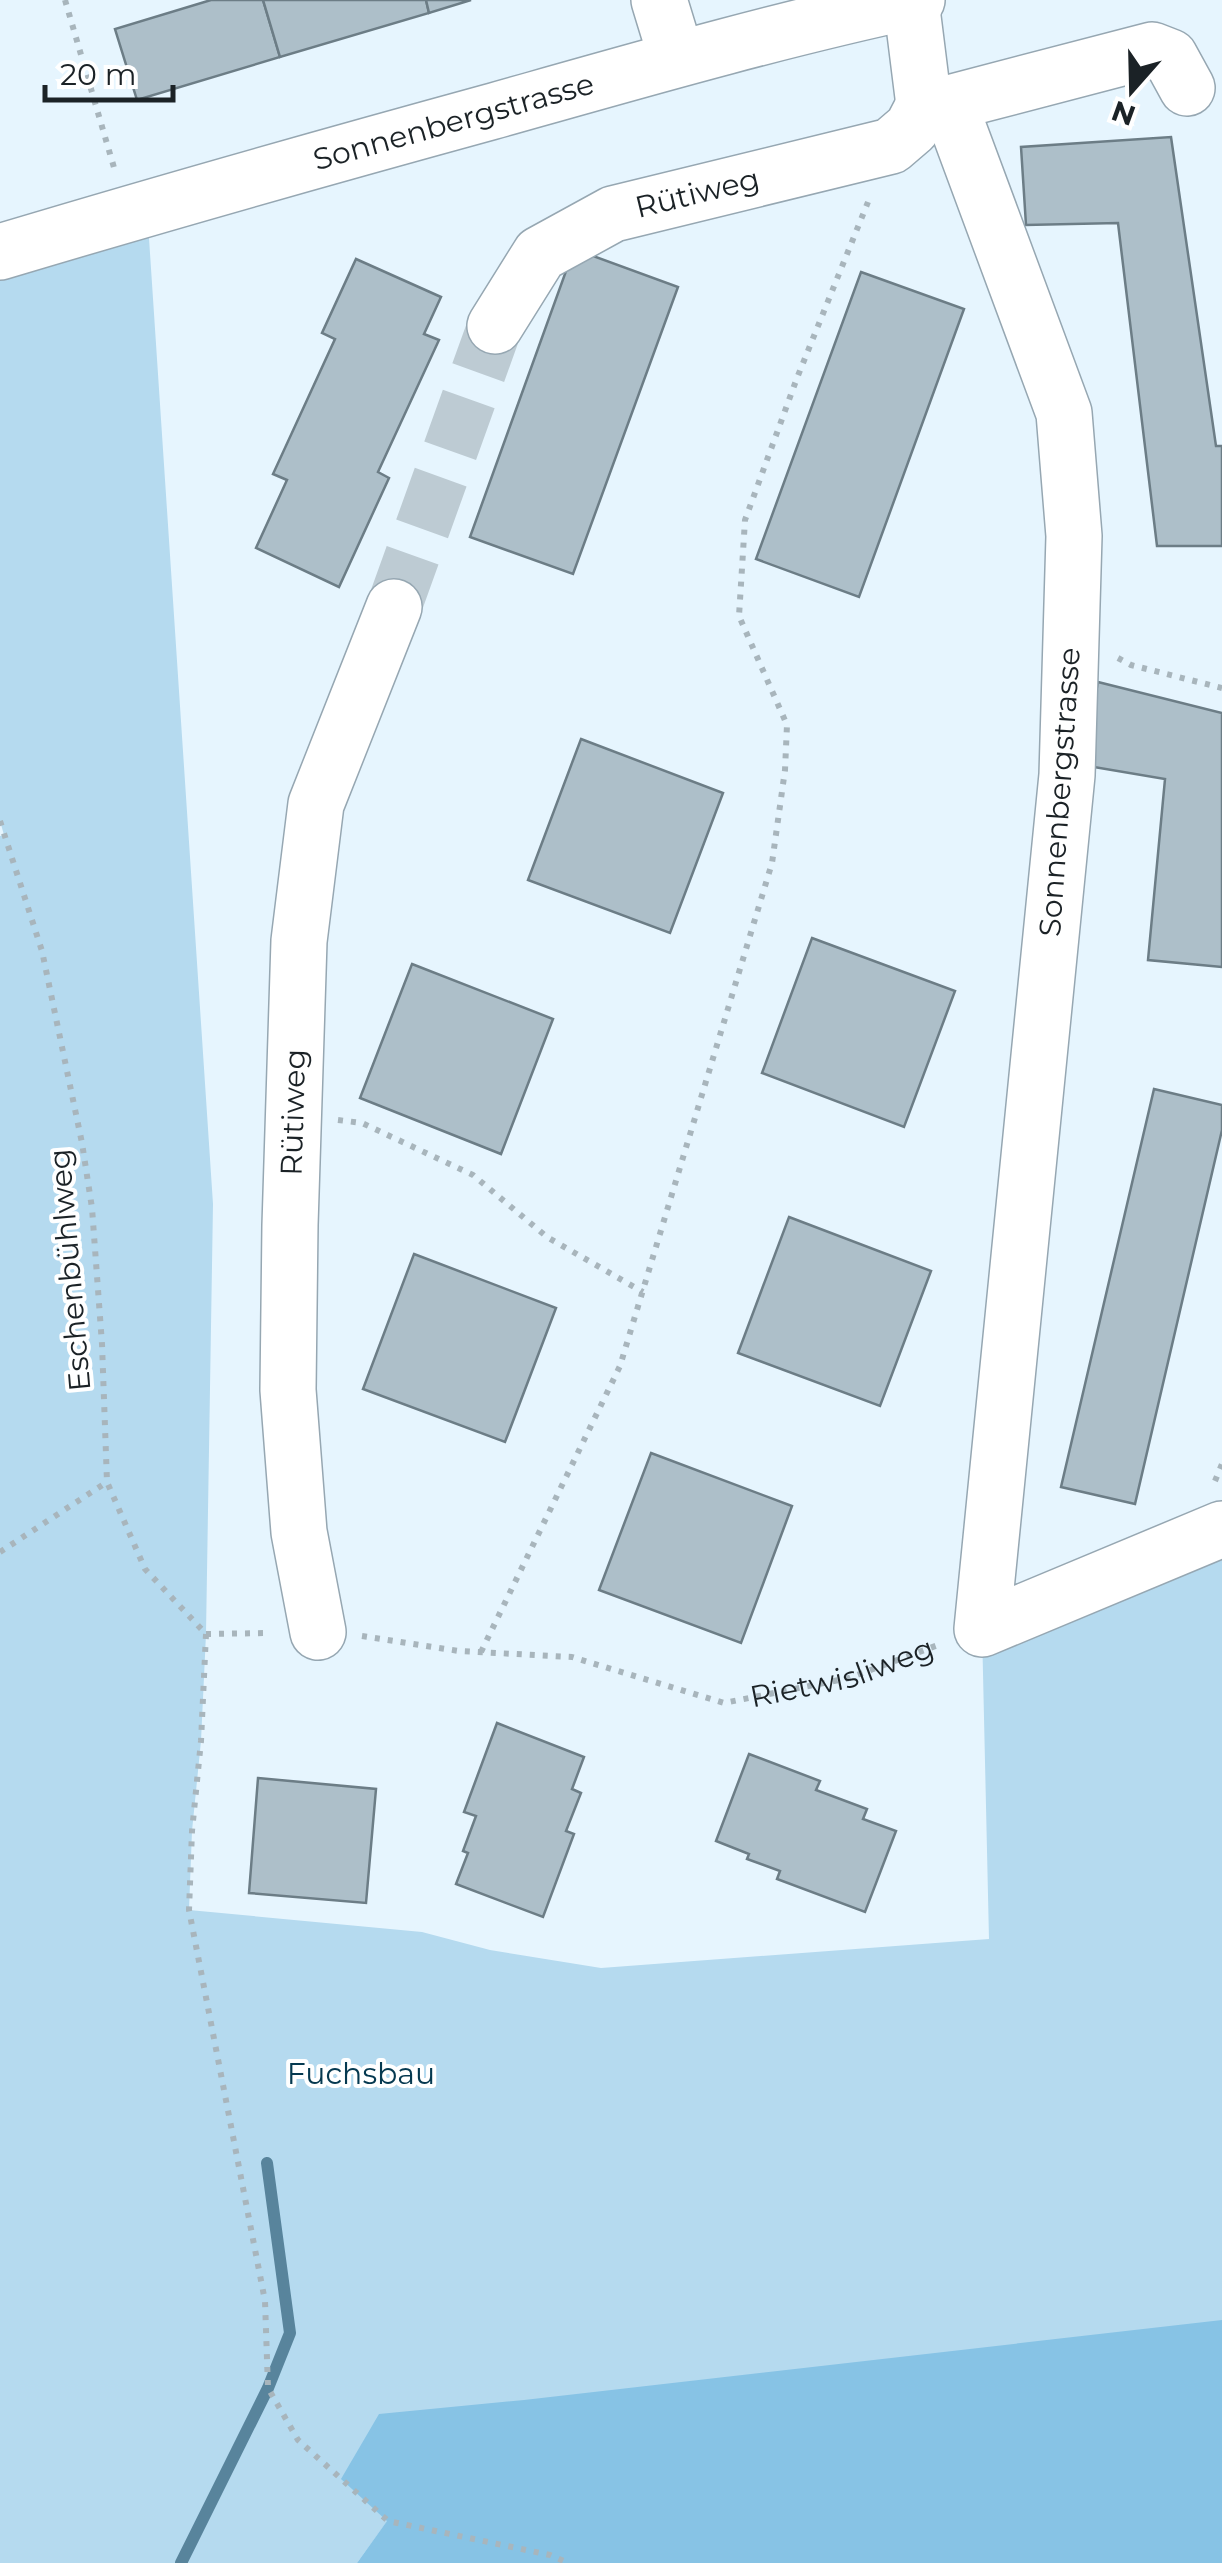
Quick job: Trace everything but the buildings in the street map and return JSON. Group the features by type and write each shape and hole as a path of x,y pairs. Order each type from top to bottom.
{"street":[{"path":"659,0 677,59"},
{"name":"Sonnenbergstrasse","path":"0,252 677,59 812,22 914,1 921,118 1064,413 1074,536 1065,794 982,1629"},
{"name":"Rütiweg","path":"496,326 540,254 613,214 1152,50 1170,57 1187,88"},
{"name":"Rütiweg","path":"318,1632 299,1532 288,1390 299,941 316,804 394,607"},
{"path":"982,1629 1222,1529"}],"path":[{"path":"65,0 120,186"},
{"path":"481,1652 620,1366 772,863 787,726 739,616 745,520 797,378 921,118"},
{"path":"1071,633 1131,666 1222,688"},
{"name":"Eschenbühlweg","path":"0,821 42,950 82,1143 92,1208 107,1482 145,1569 206,1634"},
{"path":"294,1113 362,1124 473,1175 547,1237 643,1292"},
{"path":"0,1552 107,1482"},
{"name":"Rietwisliweg","path":"206,1634 318,1632 481,1652 572,1657 724,1703 849,1678 982,1629"},
{"path":"206,1634 189,1910 265,2301 268,2388 298,2440 388,2520 550,2554 568,2563"}],"green space":[{"name":"Fuchsbau","path":"147,208 213,1204 206,1634 189,1910 422,1932 490,1950 601,1968 989,1939 982,1629 1222,1529 1222,2402 388,2520 357,2563 0,2563 0,836 4,835 0,821 0,252"}],"shaded area":[{"path":"1222,2320 1222,2563 357,2563 387,2521 341,2479 379,2414"}],"waterway":[{"path":"181,2563 268,2388 290,2333 267,2163"}],"tunnel":[{"path":"394,607 495,326"}]}
